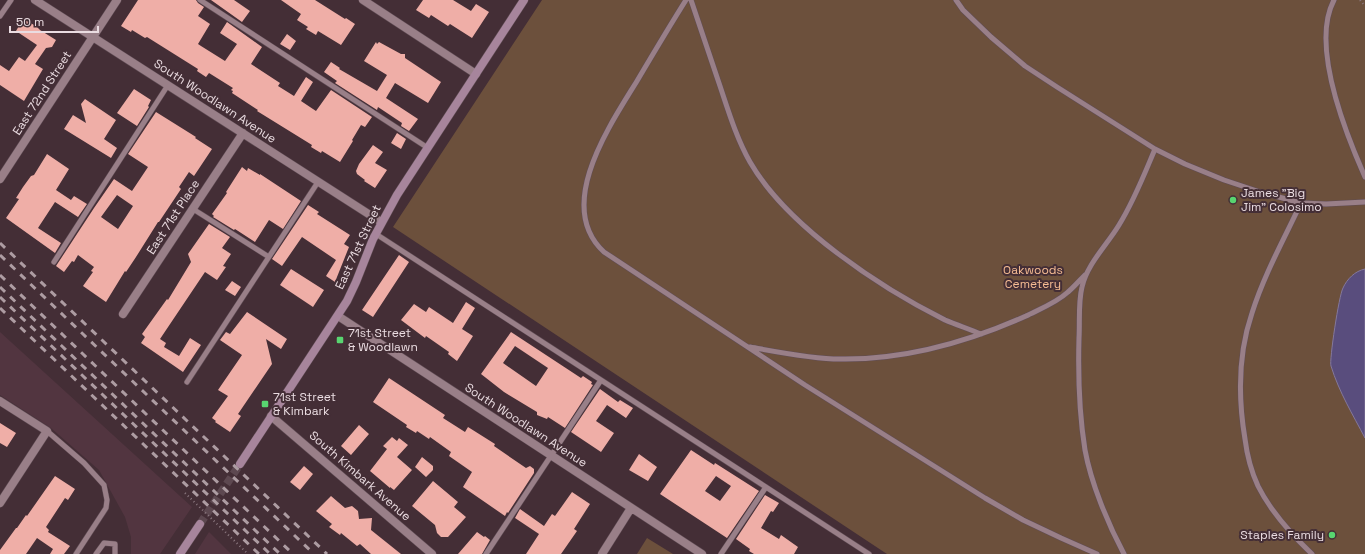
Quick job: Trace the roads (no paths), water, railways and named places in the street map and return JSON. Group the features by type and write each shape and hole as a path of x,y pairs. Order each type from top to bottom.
{"main road":[{"name":"East 71st Street","path":"240,464 338,316 356,282 381,222 524,0"},
{"path":"180,554 200,524"}],"street":[{"name":"South Woodlawn Avenue","path":"36,0 381,222"},
{"name":"East 72nd Street","path":"0,179 117,0"},
{"path":"363,0 476,74"},
{"name":"East 71st Place","path":"123,314 243,133"},
{"name":"South Woodlawn Avenue","path":"338,316 702,554"},
{"path":"0,401 47,432 0,503"},
{"name":"South Kimbark Avenue","path":"271,416 432,554"},
{"path":"602,554 631,508"}],"lane":[{"path":"0,16 11,0"},
{"path":"200,0 428,148"},
{"path":"686,0 604,135 592,163 586,186 584,207 589,234 596,245 604,252 805,385 985,498 1023,520 1097,554"},
{"path":"691,0 730,116 742,146 749,161 761,180 777,199 799,221 828,246 902,297 946,320 981,334"},
{"path":"956,0 963,10 991,37 1025,66 1155,149 1185,164 1224,180 1301,203 1326,204 1365,202"},
{"path":"1334,0 1328,17 1326,48 1343,121 1365,178"},
{"path":"54,262 168,85"},
{"path":"748,347 780,353 838,359 864,359 953,343 981,334 1048,306 1068,292 1087,273 1119,225 1132,202 1155,149"},
{"path":"187,382 318,182"},
{"path":"1301,203 1265,279 1252,314 1244,346 1240,382 1242,421 1248,456 1257,485 1269,506 1288,531 1312,554"},
{"path":"193,209 269,257"},
{"path":"376,234 869,554"},
{"path":"1087,273 1082,287 1080,303 1078,373 1080,412 1085,450 1094,482 1115,536 1124,554"},
{"path":"486,554 601,380"},
{"path":"47,432 84,462 104,485 106,493 106,508 76,554"},
{"path":"722,554 766,487"},
{"path":"96,554 104,542 115,544 115,554"}],"tunnel":[{"path":"200,524 240,464"}],"railway":[{"path":"0,243 327,554"},
{"path":"0,255 314,554"},
{"path":"0,275 293,554"},
{"path":"0,287 280,554"},
{"path":"0,297 270,554"},
{"path":"0,308 259,554"}],"place":[{"name":"James \"Big Jim\" Colosimo","path":"1233,200"},
{"name":"71st Street & Woodlawn","path":"340,340"},
{"name":"71st Street & Kimbark","path":"265,404"},
{"name":"Staples Family","path":"1332,535"}],"park label":[{"name":"Oakwoods Cemetery","path":"1033,277"}]}
